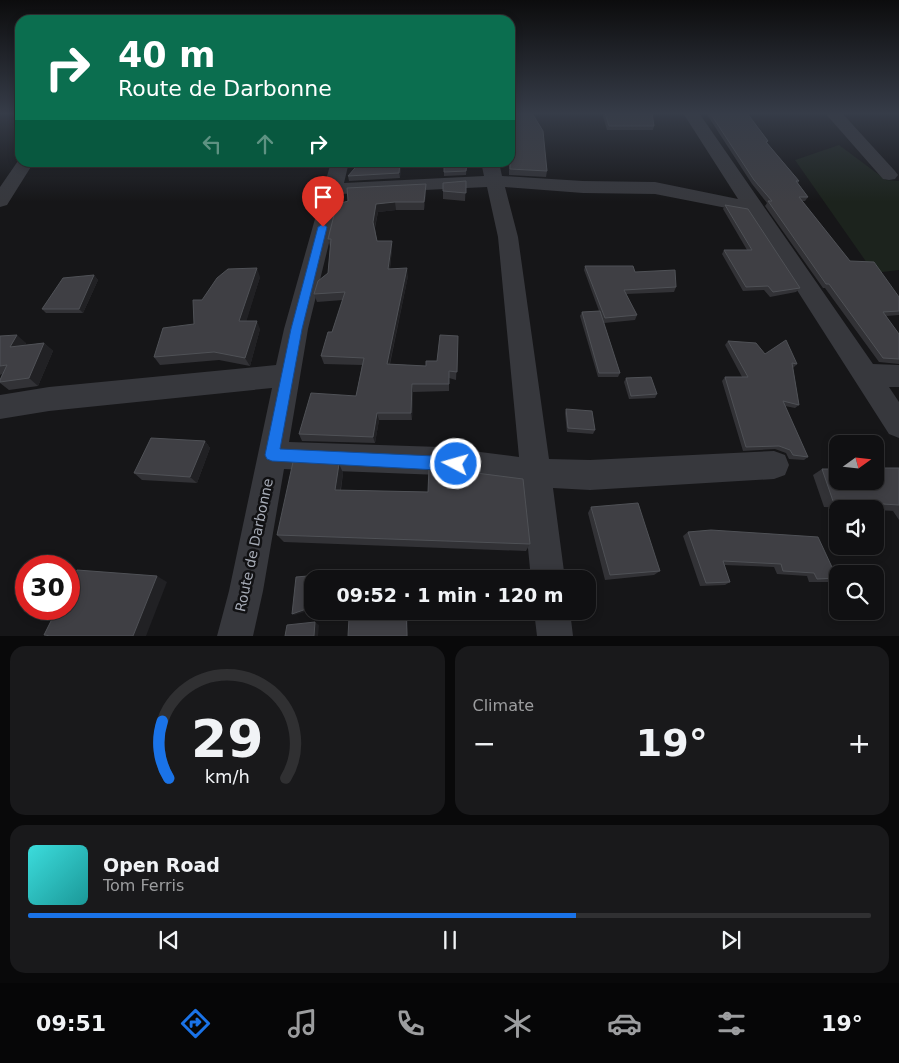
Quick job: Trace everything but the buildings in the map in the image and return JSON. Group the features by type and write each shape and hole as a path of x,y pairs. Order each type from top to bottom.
{"street":[{"path":"711,143 899,425"},
{"path":"860,143 889,175"},
{"path":"0,201 23,167"},
{"name":"Route de Darbonne","path":"234,636 246,590 299,320 339,167"},
{"path":"333,189 492,172 583,187 655,188 755,208"},
{"path":"492,172 508,237 547,570"},
{"path":"0,407 49,399 287,375"},
{"path":"867,375 899,376"},
{"path":"272,455 440,462 504,471 590,475 774,465"},
{"path":"553,620 555,636"}],"shaded area":[{"path":"839,145 886,180 899,181 899,270 874,273 795,160"}],"route":[{"path":"323,227 296,329 272,455 456,464"}]}
